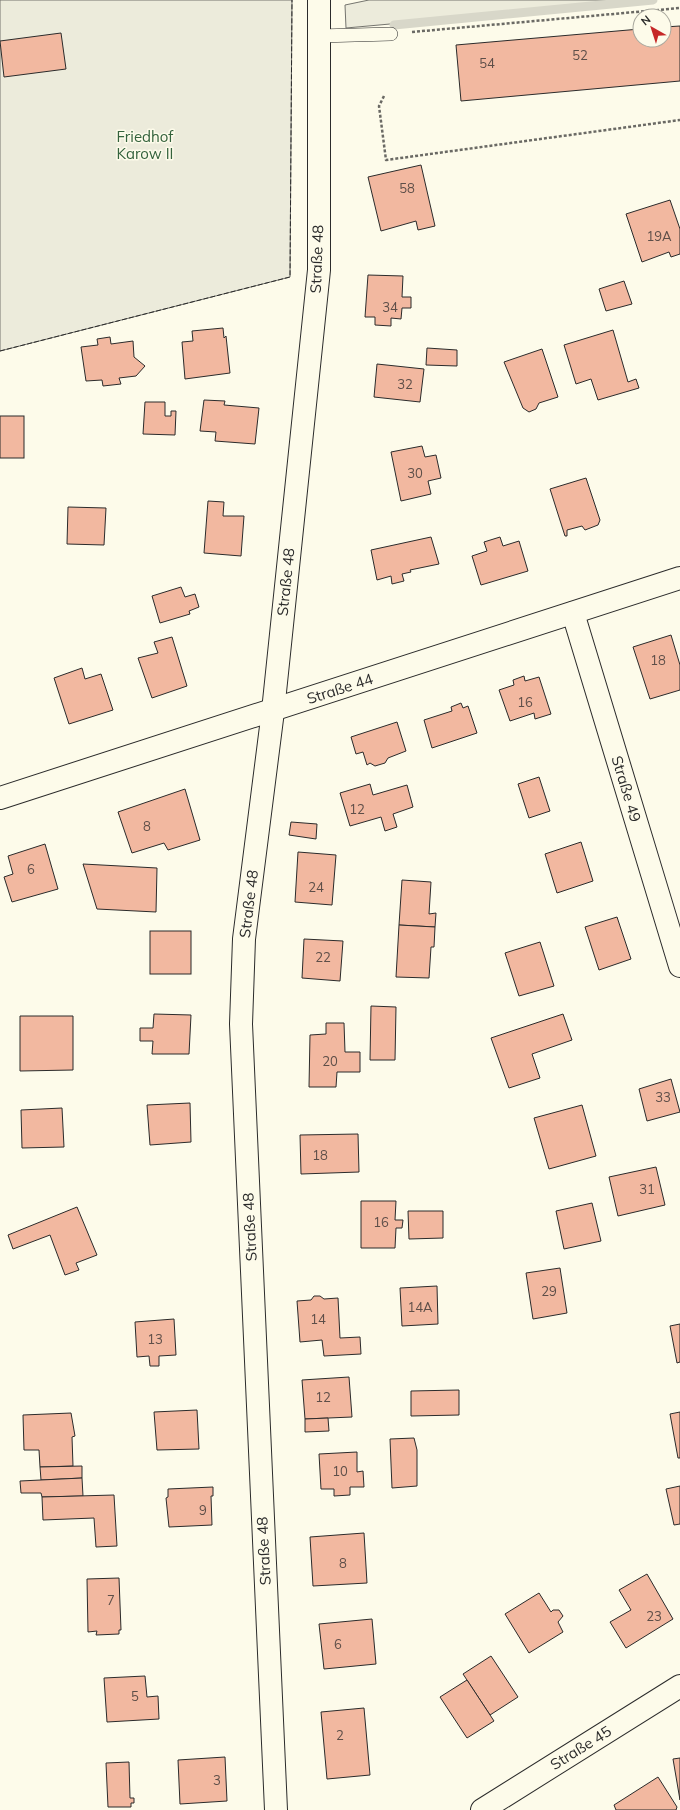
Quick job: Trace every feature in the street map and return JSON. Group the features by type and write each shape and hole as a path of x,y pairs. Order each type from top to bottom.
{"street":[{"name":"Straße 48","path":"276,1810 241,1024 244,939 273,711 319,270 319,0"},
{"name":"Straße 44","path":"0,798 273,711 680,578"},
{"name":"Straße 49","path":"573,613 680,966"},
{"name":"Straße 45","path":"482,1810 680,1686"}],"lane":[{"path":"319,36 391,34"}],"path":[{"path":"391,34 680,8"},
{"path":"384,96 379,106 386,160 680,120"}],"green space":[{"name":"Friedhof Karow II","path":"0,0 292,0 290,277 0,351"},
{"path":"369,0 655,0 346,28 345,5"}],"building":[{"path":"672,26 680,26 680,81 461,101 456,45 632,30 632,48 672,48"},
{"path":"61,33 66,69 4,77 0,41"},
{"path":"421,165 435,226 418,230 416,221 381,231 368,177"},
{"path":"670,200 680,229 680,254 671,257 669,252 642,262 626,214"},
{"path":"368,275 403,276 402,297 411,297 411,308 402,308 401,319 391,318 391,326 375,325 375,317 365,317"},
{"path":"624,281 632,304 606,311 599,289"},
{"path":"223,328 224,338 226,336 230,373 185,379 182,342 193,341 192,331"},
{"path":"613,330 628,382 636,379 639,388 598,400 591,379 576,384 564,345"},
{"path":"110,337 111,344 133,341 134,357 145,366 136,376 119,378 121,384 103,386 102,380 86,381 81,347 98,345 97,339"},
{"path":"427,348 457,350 457,366 426,365"},
{"path":"542,349 558,397 539,403 536,409 529,412 523,408 504,362"},
{"path":"377,364 424,369 420,402 374,397"},
{"path":"204,400 225,401 224,405 259,408 255,444 215,441 216,432 200,431"},
{"path":"145,402 165,402 165,416 171,416 171,411 176,411 175,435 143,434"},
{"path":"0,416 24,416 24,458 0,458"},
{"path":"422,446 425,457 436,455 441,478 428,481 431,494 401,501 391,452"},
{"path":"586,478 600,520 598,525 585,530 582,526 567,530 567,536 565,536 550,489"},
{"path":"208,501 224,502 223,516 244,516 241,556 204,553"},
{"path":"68,507 106,508 104,545 67,544"},
{"path":"431,537 439,564 410,570 411,572 402,574 404,581 392,584 391,576 377,580 371,550"},
{"path":"500,537 503,546 519,541 528,571 481,585 472,556 487,551 484,542"},
{"path":"181,587 185,597 195,594 199,607 189,611 190,614 160,623 152,596"},
{"path":"671,635 680,665 680,690 650,699 633,647"},
{"path":"172,637 187,686 152,698 138,658 158,653 154,642"},
{"path":"82,668 85,679 101,674 113,710 69,724 54,678"},
{"path":"524,676 525,681 539,677 551,714 535,719 534,713 510,721 499,690 514,685 513,680"},
{"path":"461,703 463,708 468,706 477,733 432,748 424,720 452,711 451,707"},
{"path":"397,722 406,751 388,758 385,763 375,766 370,763 367,765 363,752 356,754 351,737"},
{"path":"539,777 550,811 529,818 518,784"},
{"path":"370,784 373,795 407,785 413,807 393,814 397,827 385,831 381,817 350,826 340,793"},
{"path":"185,789 200,840 168,850 164,843 132,853 118,812"},
{"path":"291,822 317,824 316,839 289,835"},
{"path":"581,842 593,881 557,893 545,854"},
{"path":"45,844 58,889 12,902 4,877 13,874 8,856"},
{"path":"298,852 336,855 332,905 295,902"},
{"path":"83,864 157,868 156,912 97,909"},
{"path":"402,880 431,882 429,914 436,913 435,927 399,925"},
{"path":"617,917 631,959 599,970 585,927"},
{"path":"399,925 435,927 434,947 431,947 429,978 396,977"},
{"path":"150,931 191,931 191,974 150,974"},
{"path":"304,939 343,941 340,981 302,978"},
{"path":"540,942 554,986 519,996 505,953"},
{"path":"371,1006 396,1007 395,1060 370,1060"},
{"path":"154,1014 191,1015 189,1054 152,1054 153,1041 140,1041 140,1028 153,1028"},
{"path":"563,1014 572,1040 532,1054 540,1078 509,1088 491,1038"},
{"path":"20,1016 73,1016 73,1070 20,1071"},
{"path":"326,1023 344,1023 345,1052 360,1052 360,1072 337,1072 336,1087 309,1087 310,1035 326,1034"},
{"path":"671,1079 680,1112 647,1121 639,1089"},
{"path":"190,1103 191,1142 150,1145 147,1105"},
{"path":"582,1105 596,1156 549,1169 534,1118"},
{"path":"62,1108 64,1147 22,1148 21,1110"},
{"path":"358,1134 359,1172 301,1174 300,1135"},
{"path":"656,1167 665,1205 618,1216 609,1177"},
{"path":"361,1201 396,1201 395,1220 403,1220 402,1228 396,1228 395,1248 361,1248"},
{"path":"592,1203 601,1241 564,1249 556,1211"},
{"path":"77,1207 97,1255 76,1263 79,1270 65,1275 50,1235 13,1249 8,1235"},
{"path":"408,1211 443,1211 443,1238 409,1239"},
{"path":"560,1268 567,1313 533,1319 526,1273"},
{"path":"437,1286 438,1324 402,1326 400,1288"},
{"path":"314,1296 320,1296 324,1299 338,1298 340,1338 360,1337 361,1354 324,1356 322,1340 300,1342 297,1301 311,1300"},
{"path":"174,1319 176,1355 159,1356 159,1366 150,1366 149,1356 137,1357 135,1322"},
{"path":"680,1324 680,1362 677,1363 670,1326"},
{"path":"349,1377 352,1417 305,1419 302,1380"},
{"path":"459,1390 459,1415 411,1416 411,1391"},
{"path":"197,1410 199,1449 157,1450 154,1412"},
{"path":"680,1412 680,1458 678,1458 670,1414"},
{"path":"71,1413 75,1436 72,1437 73,1466 40,1467 39,1450 24,1450 23,1415"},
{"path":"328,1418 329,1431 305,1432 305,1419"},
{"path":"414,1438 417,1450 417,1486 392,1488 390,1439"},
{"path":"357,1452 357,1472 363,1471 364,1487 350,1487 350,1495 334,1496 334,1489 321,1489 319,1454"},
{"path":"82,1466 82,1478 41,1480 40,1467"},
{"path":"82,1478 83,1496 42,1497 41,1493 21,1493 20,1481"},
{"path":"680,1486 680,1524 674,1525 666,1489"},
{"path":"213,1487 213,1496 211,1496 212,1525 169,1527 166,1498 168,1497 168,1489"},
{"path":"114,1495 117,1546 96,1547 94,1518 43,1520 42,1497"},
{"path":"364,1533 367,1583 313,1586 310,1537"},
{"path":"647,1574 673,1619 626,1648 610,1622 631,1610 619,1590"},
{"path":"119,1578 121,1630 119,1630 119,1634 96,1635 97,1631 88,1632 87,1579"},
{"path":"539,1593 551,1612 553,1610 559,1610 563,1616 558,1622 563,1632 529,1653 505,1614"},
{"path":"372,1619 376,1664 324,1669 319,1624"},
{"path":"491,1656 518,1697 490,1715 463,1674"},
{"path":"145,1676 147,1697 158,1696 159,1719 107,1722 104,1678"},
{"path":"467,1680 494,1721 467,1738 440,1697"},
{"path":"364,1708 370,1775 327,1779 321,1712"},
{"path":"225,1757 227,1801 180,1804 178,1760"},
{"path":"680,1758 680,1800 673,1759"},
{"path":"129,1762 130,1798 134,1798 134,1803 131,1803 131,1807 108,1807 106,1763"},
{"path":"658,1777 677,1807 676,1810 616,1810 614,1805"}],"waterway":[{"path":"394,25 653,0"}],"fence":[{"path":"0,351 290,277 292,0"}]}
